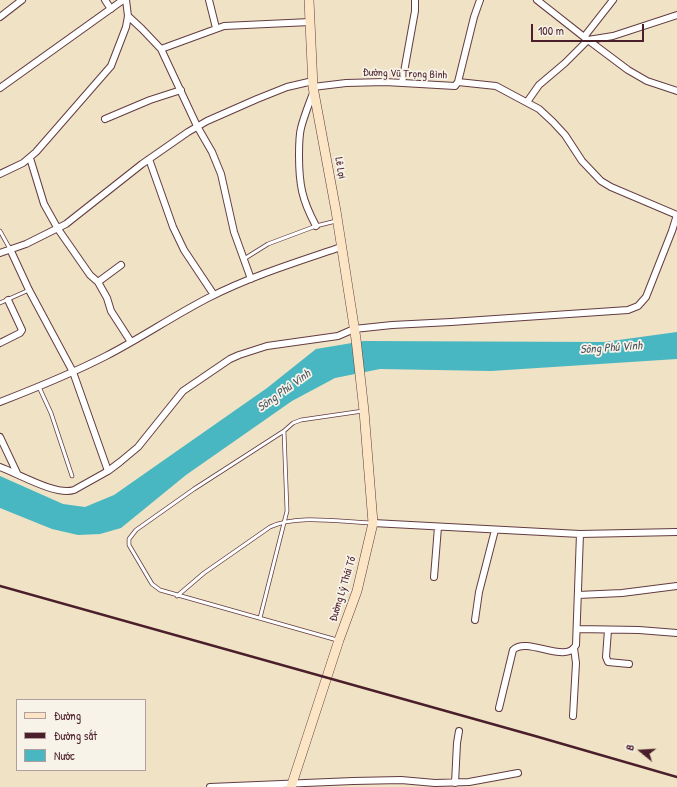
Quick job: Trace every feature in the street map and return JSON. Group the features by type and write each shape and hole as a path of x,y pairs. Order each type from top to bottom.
{"main road":[{"name":"Lê Lợi","path":"309,0 313,86 337,221 356,339 362,390"},
{"name":"Đường Lý Thái Tổ","path":"292,785 339,640 357,591 373,523 362,390"}],"street":[{"path":"0,17 22,0"},
{"path":"105,0 111,9"},
{"path":"0,88 124,0 128,16 124,34 111,66 52,135 30,158 0,174"},
{"path":"209,0 216,28"},
{"path":"402,83 415,11 415,0"},
{"name":"Đường Vũ Trọng Bình","path":"0,253 26,244 66,224 149,159 197,126 273,92 287,87 346,82 455,86 458,82 474,17 480,0"},
{"path":"537,0 586,39 638,76 677,91"},
{"path":"527,102 539,85 565,63 586,39 612,0"},
{"path":"586,39 613,36 677,15"},
{"path":"128,16 161,49 197,126 212,152 221,174 234,232 251,279"},
{"path":"161,49 224,26 310,22"},
{"path":"0,467 58,491 68,492 80,487 108,471 138,448 183,391 239,355 267,346 338,336 354,329 392,325 628,310 638,306 646,297 677,215 601,181 582,161 565,135 539,109 496,86 458,82"},
{"path":"313,86 301,128 299,176 307,208 316,226"},
{"path":"106,119 150,100 181,90"},
{"path":"30,158 42,199 58,228 90,275 98,282 107,298 111,311 131,342"},
{"path":"149,159 173,227 184,250 214,295"},
{"path":"0,402 73,372 131,342 214,295 251,279 341,247"},
{"path":"10,249 73,372 108,471"},
{"path":"98,282 121,265"},
{"path":"0,343 20,333 22,330 8,300"},
{"path":"0,437 17,473"},
{"path":"373,523 580,534 677,532"},
{"path":"434,577 438,527"},
{"path":"475,620 479,592 495,530"},
{"path":"499,708 513,650 516,647 525,646 557,652 569,652 574,648 577,642 580,534"},
{"path":"578,595 622,593 677,586"},
{"path":"577,629 639,630 677,634"},
{"path":"608,630 606,660 610,663 629,664"},
{"path":"573,716 576,663 574,648"},
{"path":"455,783 459,730"},
{"path":"210,787 381,784 401,780 441,785 455,783 475,784 518,773"}],"lane":[{"path":"244,259 268,244 316,226 337,221"},
{"path":"0,232 10,249"},
{"path":"0,303 30,290"},
{"path":"39,387 51,414 72,476"},
{"path":"339,640 177,596 160,590 152,584 129,545 129,539 136,530 194,489 284,431 293,423 305,419 364,411"},
{"path":"260,618 285,521 287,504 284,431"},
{"path":"177,596 204,573 270,527 285,521 302,520 373,523"}],"water":[{"name":"Sông Phú Vinh","path":"677,332 677,359 491,371 380,369 335,378 292,401 186,475 121,528 100,534 78,535 52,529 0,508 0,476 63,504 85,507 114,495 267,388 316,349 364,341 604,342"}],"railway":[{"path":"0,586 677,777"}]}
